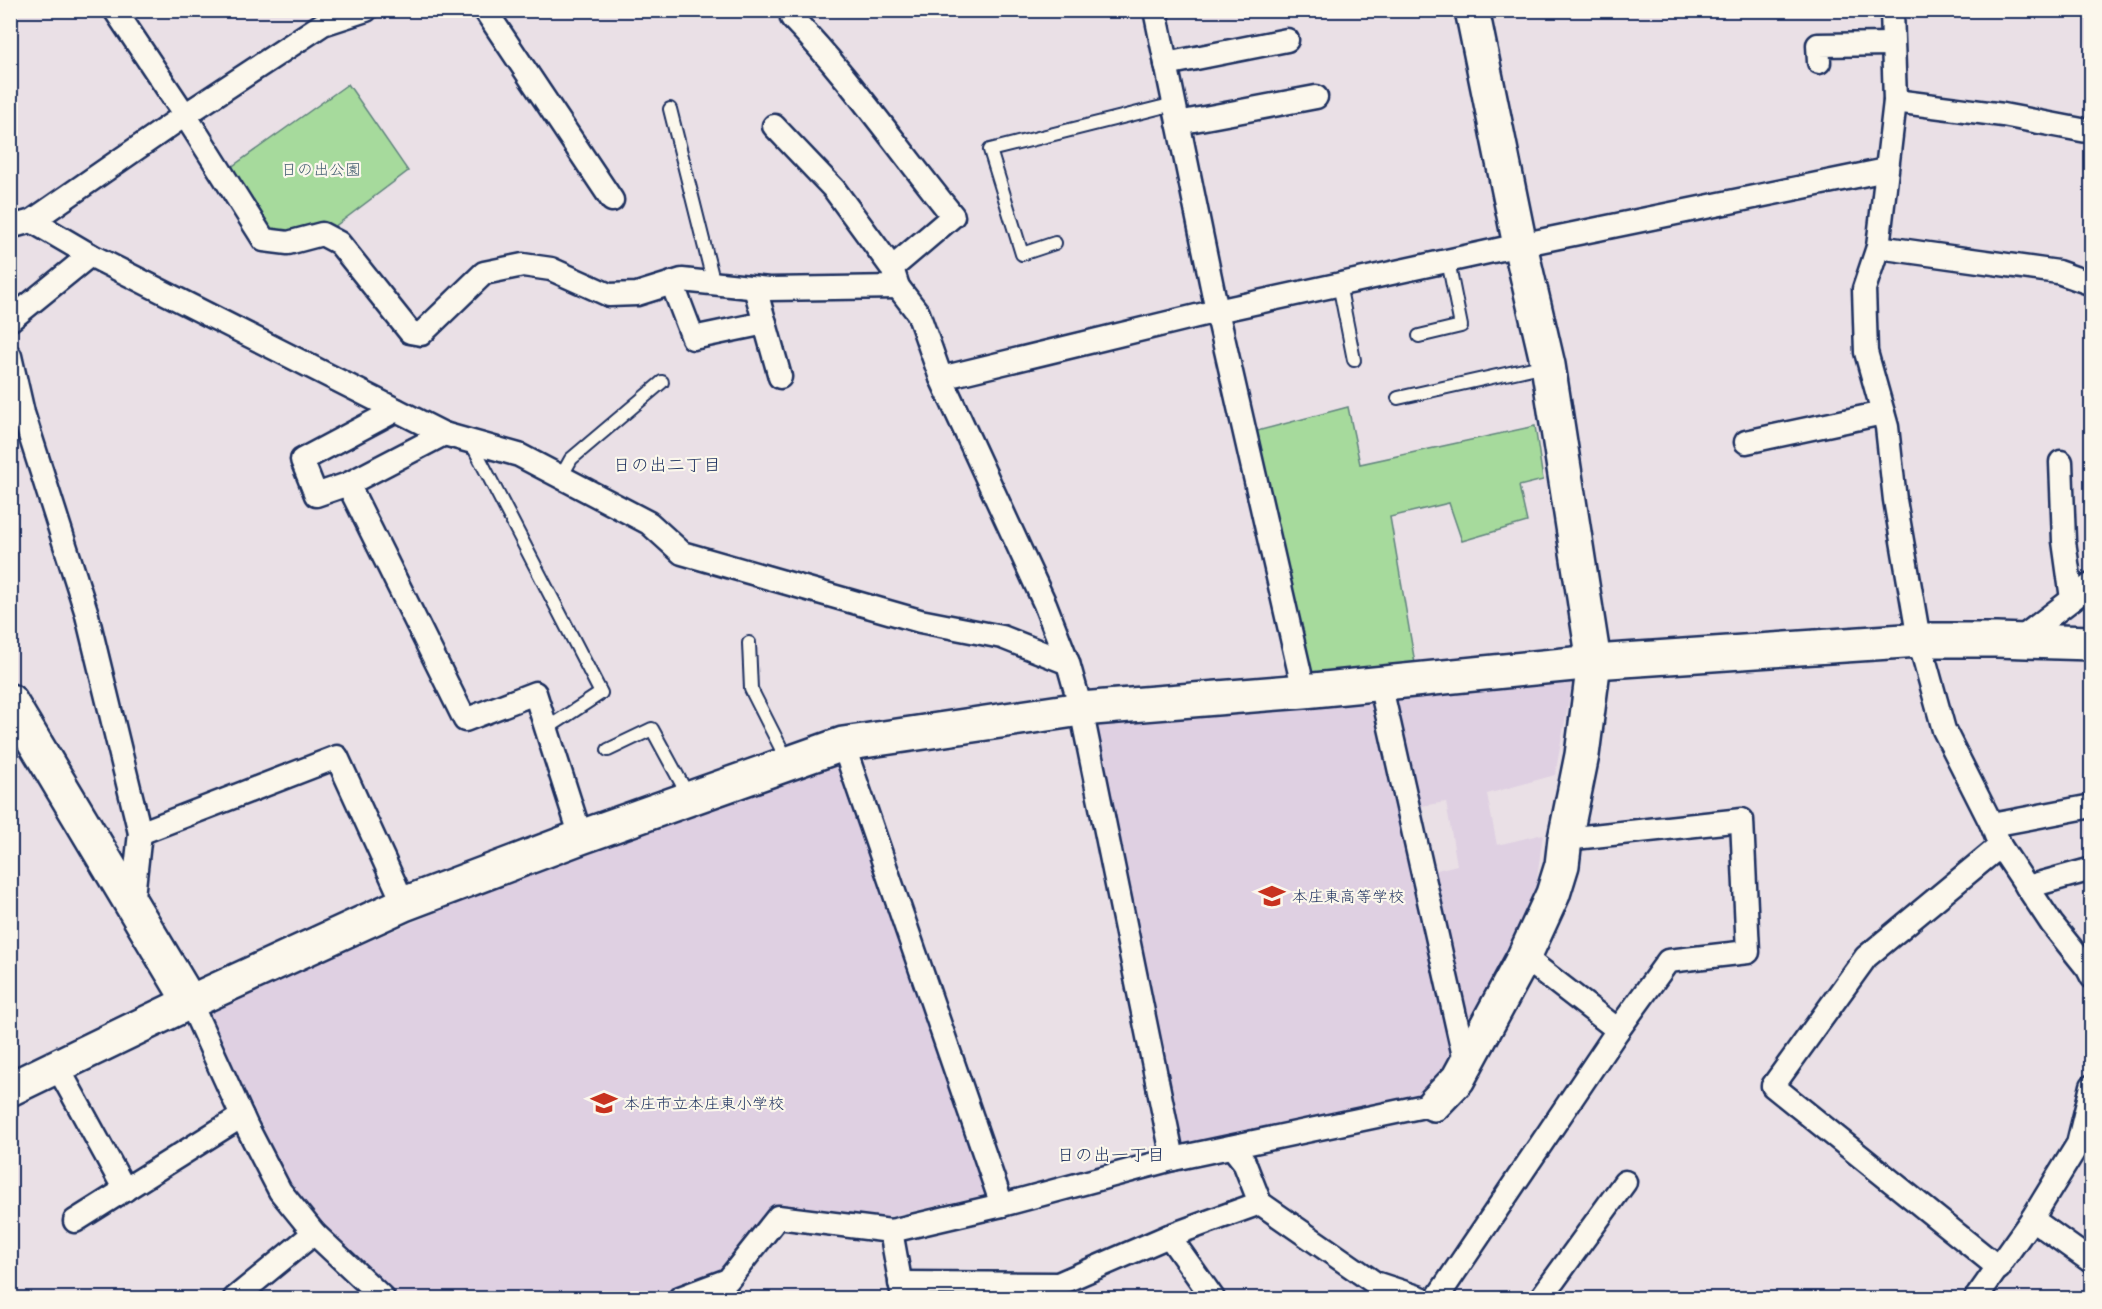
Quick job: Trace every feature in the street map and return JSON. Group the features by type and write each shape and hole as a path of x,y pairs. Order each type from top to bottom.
{"street":[{"path":"115,10 264,240 288,243 321,234 339,243 410,332 421,334 484,273 523,265 551,269 609,295 637,294 682,280 755,288 834,289 895,278 953,216 854,89 792,18 792,10"},
{"path":"21,224 323,24 366,10"},
{"path":"484,10 612,200"},
{"path":"1155,10 1217,311 1304,691"},
{"path":"681,1299 728,1280 778,1217 891,1231 1173,1159 1434,1104 1458,1079 1524,957 1553,894 1562,865 1582,755 1594,662 1548,364 1520,245 1472,10"},
{"path":"1892,10 1895,101 1878,247 1864,290 1866,352 1887,427 1895,500 1919,640 1944,730 1992,825 2000,846 2052,924 2088,969 2091,977"},
{"path":"1166,64 1287,40"},
{"path":"1819,62 1818,45 1892,44"},
{"path":"1176,114 1316,97"},
{"path":"1895,101 2003,115 2091,132"},
{"path":"774,126 834,189 918,313 941,378 1045,604 1068,663 1081,709 1173,1159"},
{"path":"941,378 1339,284 1886,170"},
{"path":"21,224 90,255 444,434 519,455 649,523 682,553 920,621 1002,637 1068,663"},
{"path":"1878,247 2058,272 2091,284"},
{"path":"10,320 90,255"},
{"path":"672,283 693,338 765,323"},
{"path":"755,288 780,377"},
{"path":"10,356 23,413 86,611 140,833 132,904"},
{"path":"396,410 302,460 316,495 348,484 444,434"},
{"path":"1746,441 1883,413"},
{"path":"2061,462 2064,541 2072,599"},
{"path":"348,484 465,720 535,693 581,837"},
{"path":"2019,640 2091,584"},
{"path":"10,1089 190,1002 404,904 581,837 843,744 1081,709 1304,691 1594,662 1919,640 2091,643"},
{"path":"1380,683 1466,1065"},
{"path":"10,701 190,1002 242,1116 280,1191 314,1233 383,1299"},
{"path":"843,744 1002,1204"},
{"path":"140,833 337,757 404,904"},
{"path":"1992,825 2091,807"},
{"path":"1437,1299 1618,1030 1668,961 1748,952 1742,820 1565,839"},
{"path":"1999,1268 1773,1086 1866,957 2000,846"},
{"path":"2027,887 2091,869"},
{"path":"1524,957 1618,1030"},
{"path":"57,1066 125,1190"},
{"path":"1976,1299 2032,1219 2079,1144 2091,1086"},
{"path":"75,1221 242,1116"},
{"path":"1232,1147 1244,1162 1260,1203 1375,1283 1421,1299"},
{"path":"1541,1299 1624,1182"},
{"path":"891,1231 902,1291 1054,1291 1058,1284 1169,1236 1260,1203"},
{"path":"2032,1219 2091,1262"},
{"path":"235,1299 314,1233"},
{"path":"1169,1236 1213,1299"}],"lane":[{"path":"670,109 714,284"},
{"path":"1055,243 1022,254 990,150 1176,114"},
{"path":"1419,336 1461,326 1448,261"},
{"path":"1339,284 1354,360"},
{"path":"1398,398 1548,364"},
{"path":"561,477 571,459 662,382"},
{"path":"471,442 601,693 546,729"},
{"path":"749,643 751,689 788,763"},
{"path":"608,750 652,729 690,798"}],"shaded area":[{"path":"1566,681 1572,683 1555,775 1487,794 1497,845 1543,834 1534,902 1464,1035 1429,872 1457,865 1446,802 1415,807 1391,699"},
{"name":"本庄東高等学校","path":"1376,697 1454,1065 1427,1098 1180,1149 1091,726"},
{"name":"本庄市立本庄東小学校","path":"837,764 990,1194 882,1218 772,1213 720,1270 645,1298 391,1298 299,1202 207,1012 577,851"}],"green space":[{"name":"日の出公園","path":"348,84 408,171 330,230 271,234 230,168"},
{"path":"1348,407 1360,464 1535,426 1543,480 1519,486 1527,522 1462,541 1449,503 1390,517 1415,663 1310,676 1257,431"}],"place":[{"name":"本庄東高等学校","path":"1272,896"},
{"name":"本庄市立本庄東小学校","path":"604,1103"}],"district":[{"name":"日の出二丁目","path":"667,465"},
{"name":"日の出一丁目","path":"1111,1155"}]}
